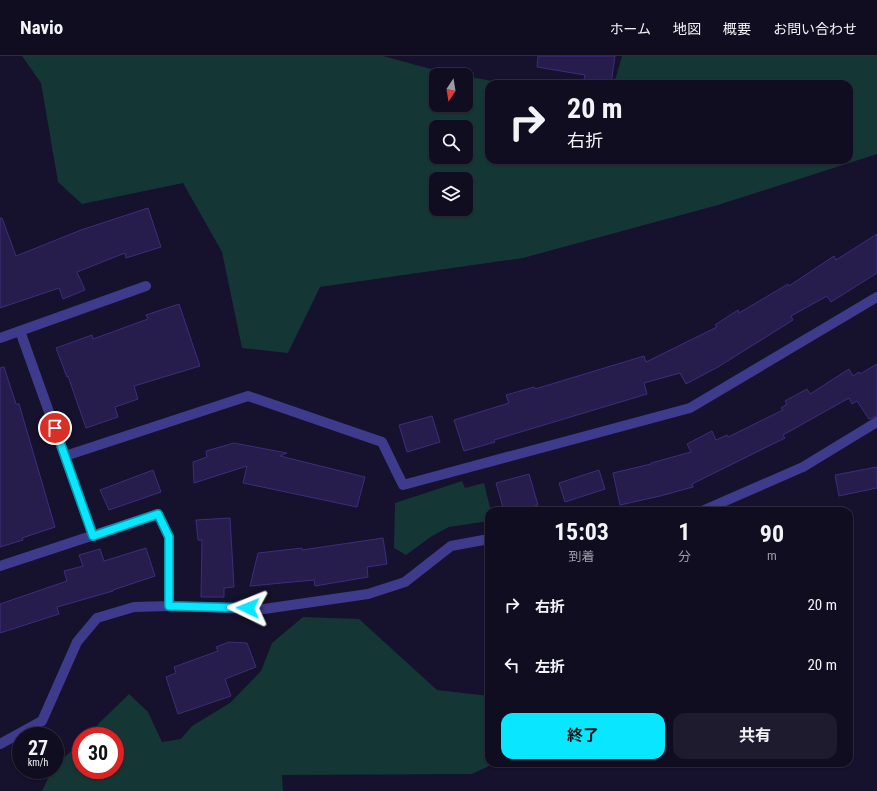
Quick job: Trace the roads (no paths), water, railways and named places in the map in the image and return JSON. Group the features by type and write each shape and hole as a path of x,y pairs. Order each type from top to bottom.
{"street":[{"path":"0,338 146,286"},
{"path":"65,456 248,396 382,442 403,485 690,408 877,298"},
{"path":"20,331 93,536"},
{"path":"711,507 803,467 877,422"},
{"path":"0,566 158,514 169,537 169,606"},
{"path":"0,744 42,721 77,642 97,618 134,607 169,606 264,609 368,594 405,582 451,546 485,540"}]}
